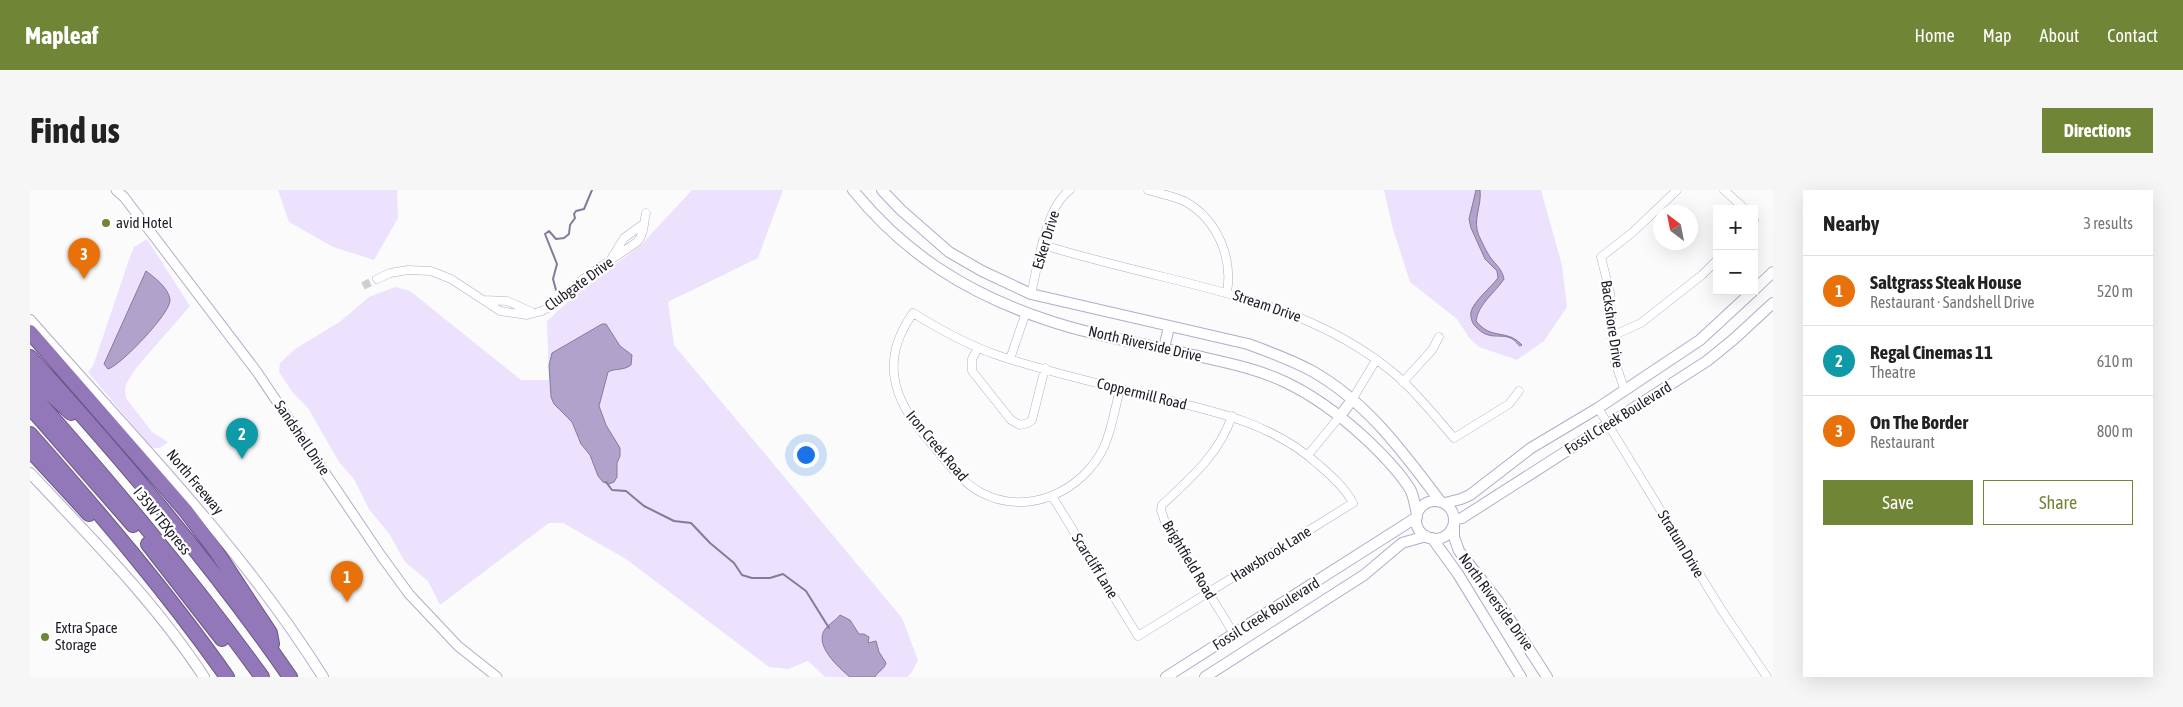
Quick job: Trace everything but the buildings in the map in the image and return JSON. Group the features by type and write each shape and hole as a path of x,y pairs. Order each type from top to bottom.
{"highway":[{"path":"30,332 190,516 216,550 270,633 273,652"},
{"path":"30,356 157,502 273,652 290,677"},
{"path":"30,375 68,412 89,423"},
{"name":"I 35W TEXpress","path":"30,392 154,536 262,677"},
{"name":"I 35W TEXpress","path":"30,407 153,550 250,677"},
{"path":"30,434 82,492 177,610 227,677"},
{"path":"30,450 90,515 166,606 177,610"}],"main road":[{"name":"North Riverside Drive","path":"882,190 901,210 950,252 982,271 1031,294 1248,344 1283,357 1312,371 1352,400 1381,426 1442,502"},
{"name":"North Riverside Drive","path":"856,191 883,224 925,260 960,282 1026,312 1060,324 1251,368 1285,382 1340,416 1373,446 1411,491 1417,516"},
{"name":"Fossil Creek Boulevard","path":"1758,287 1773,272"},
{"path":"1026,312 1031,294"},
{"name":"Fossil Creek Boulevard","path":"1442,502 1461,499 1470,495 1531,448 1598,408 1700,340 1750,295"},
{"name":"Fossil Creek Boulevard","path":"1454,522 1707,361 1773,303"},
{"name":"North Freeway","path":"30,320 156,461 220,537 289,626 323,677"},
{"path":"1164,348 1169,327"},
{"path":"1340,416 1352,400"},
{"path":"30,473 120,569 204,677"},
{"path":"1428,502 1442,502 1452,510 1454,522 1448,534 1443,537 1429,537 1420,530 1417,516 1423,505 1428,502"},
{"name":"Fossil Creek Boulevard","path":"1166,677 1417,516"},
{"name":"North Riverside Drive","path":"1454,522 1454,537 1459,551 1498,601 1547,677"},
{"name":"North Riverside Drive","path":"1429,537 1458,574 1521,677"},
{"name":"Fossil Creek Boulevard","path":"1204,677 1364,576 1402,543 1411,539 1429,537"}],"street":[{"name":"Sandshell Drive","path":"116,190 124,196 257,372 409,594 458,646 497,677"},
{"name":"Esker Drive","path":"1031,294 1052,212 1063,195 1070,190"},
{"path":"1148,190 1184,201 1210,223 1222,243 1228,265 1229,281 1227,292"},
{"name":"Backshore Drive","path":"1625,390 1615,362 1610,293 1601,256 1633,232 1677,190"},
{"path":"1724,190 1741,205"},
{"name":"Clubgate Drive","path":"377,278 390,273 423,270 451,279 500,311 518,315 534,313 555,304 611,258 624,238 642,225 646,213"},
{"name":"Stream Drive","path":"1043,245 1101,262 1227,292 1302,317 1326,329 1376,360 1426,404 1454,438 1509,404 1519,391"},
{"path":"1612,336 1641,323 1702,275 1713,264"},
{"path":"484,300 507,300 534,313"},
{"path":"1010,359 1026,312"},
{"name":"Coppermill Road","path":"913,313 978,348 1010,359 1120,389 1232,416 1274,434 1308,456 1343,488 1353,503"},
{"name":"Iron Creek Road","path":"913,313 897,343 894,364 897,390 914,422 961,478 983,494 1017,502 1034,502 1052,496 1075,484 1088,472 1098,458 1110,430 1120,389"},
{"path":"1403,382 1432,350 1439,337"},
{"path":"978,348 972,358 972,371 1011,420 1020,425 1032,420 1045,368"},
{"path":"1352,400 1376,360"},
{"name":"Stratum Drive","path":"1598,408 1721,609 1768,677"},
{"name":"Brightfield Road","path":"1232,416 1222,439 1208,461 1162,505 1161,510 1165,522 1234,634"},
{"path":"1308,456 1340,416"},
{"name":"Scarcliff Lane","path":"1052,496 1138,636"},
{"name":"Hawsbrook Lane","path":"1138,636 1353,503"}],"shaded area":[{"path":"278,190 397,190 398,218 374,260 333,247 289,222"},
{"path":"692,190 783,190 758,258 668,302 674,345 902,618 918,660 907,677 825,677 808,661 788,669 769,667 626,559 563,523 549,523 440,605 428,581 405,562 390,535 369,509 354,479 339,462 308,408 293,393 279,372 280,363 295,349 341,321 369,297 395,287 410,291 521,380 549,380 547,321 583,288 640,246"},
{"path":"1384,190 1541,190 1562,265 1567,307 1544,341 1517,360 1479,347 1470,339 1457,319 1410,282 1393,229"},
{"path":"1476,190 1480,190 1477,230 1487,252 1504,279 1483,304 1476,321 1488,331 1510,337 1516,340 1522,345 1520,346 1514,340 1505,336 1491,336 1480,331 1471,319 1472,308 1498,278 1497,271 1485,259 1471,228 1469,219"},
{"path":"147,239 190,306 137,367 126,384 126,398 152,432 168,442 160,448 152,448 88,372 93,366 134,247"},
{"path":"146,271 161,283 167,291 170,300 168,307 144,338 123,359 108,369 104,364"},
{"path":"602,324 606,324 620,346 632,355 631,365 608,372 599,406 606,425 620,448 617,477 614,482 609,484 603,482 598,476 590,455 581,444 572,422 554,404 551,397 549,365 552,353"},
{"path":"840,615 850,620 859,634 869,637 868,643 876,641 879,652 886,663 875,677 850,677 834,662 825,648 822,641 823,634 827,627"}],"waterway":[{"path":"556,290 553,279 557,264 545,234 549,231 556,239 564,238 569,234 570,225 575,218 574,214 576,211 584,209 592,190"},
{"path":"606,482 612,490 626,491 644,506 674,521 691,523 710,543 734,563 742,575 752,578 770,578 783,574 806,591 829,628"}],"tunnel":[{"path":"363,286 377,279"}],"place":[{"name":"avid Hotel","path":"106,223"},
{"name":"On The Border","path":"84,279"},
{"name":"Regal Cinemas 11","path":"242,459"},
{"name":"Saltgrass Steak House","path":"347,602"},
{"name":"Extra Space Storage","path":"45,637"}]}
